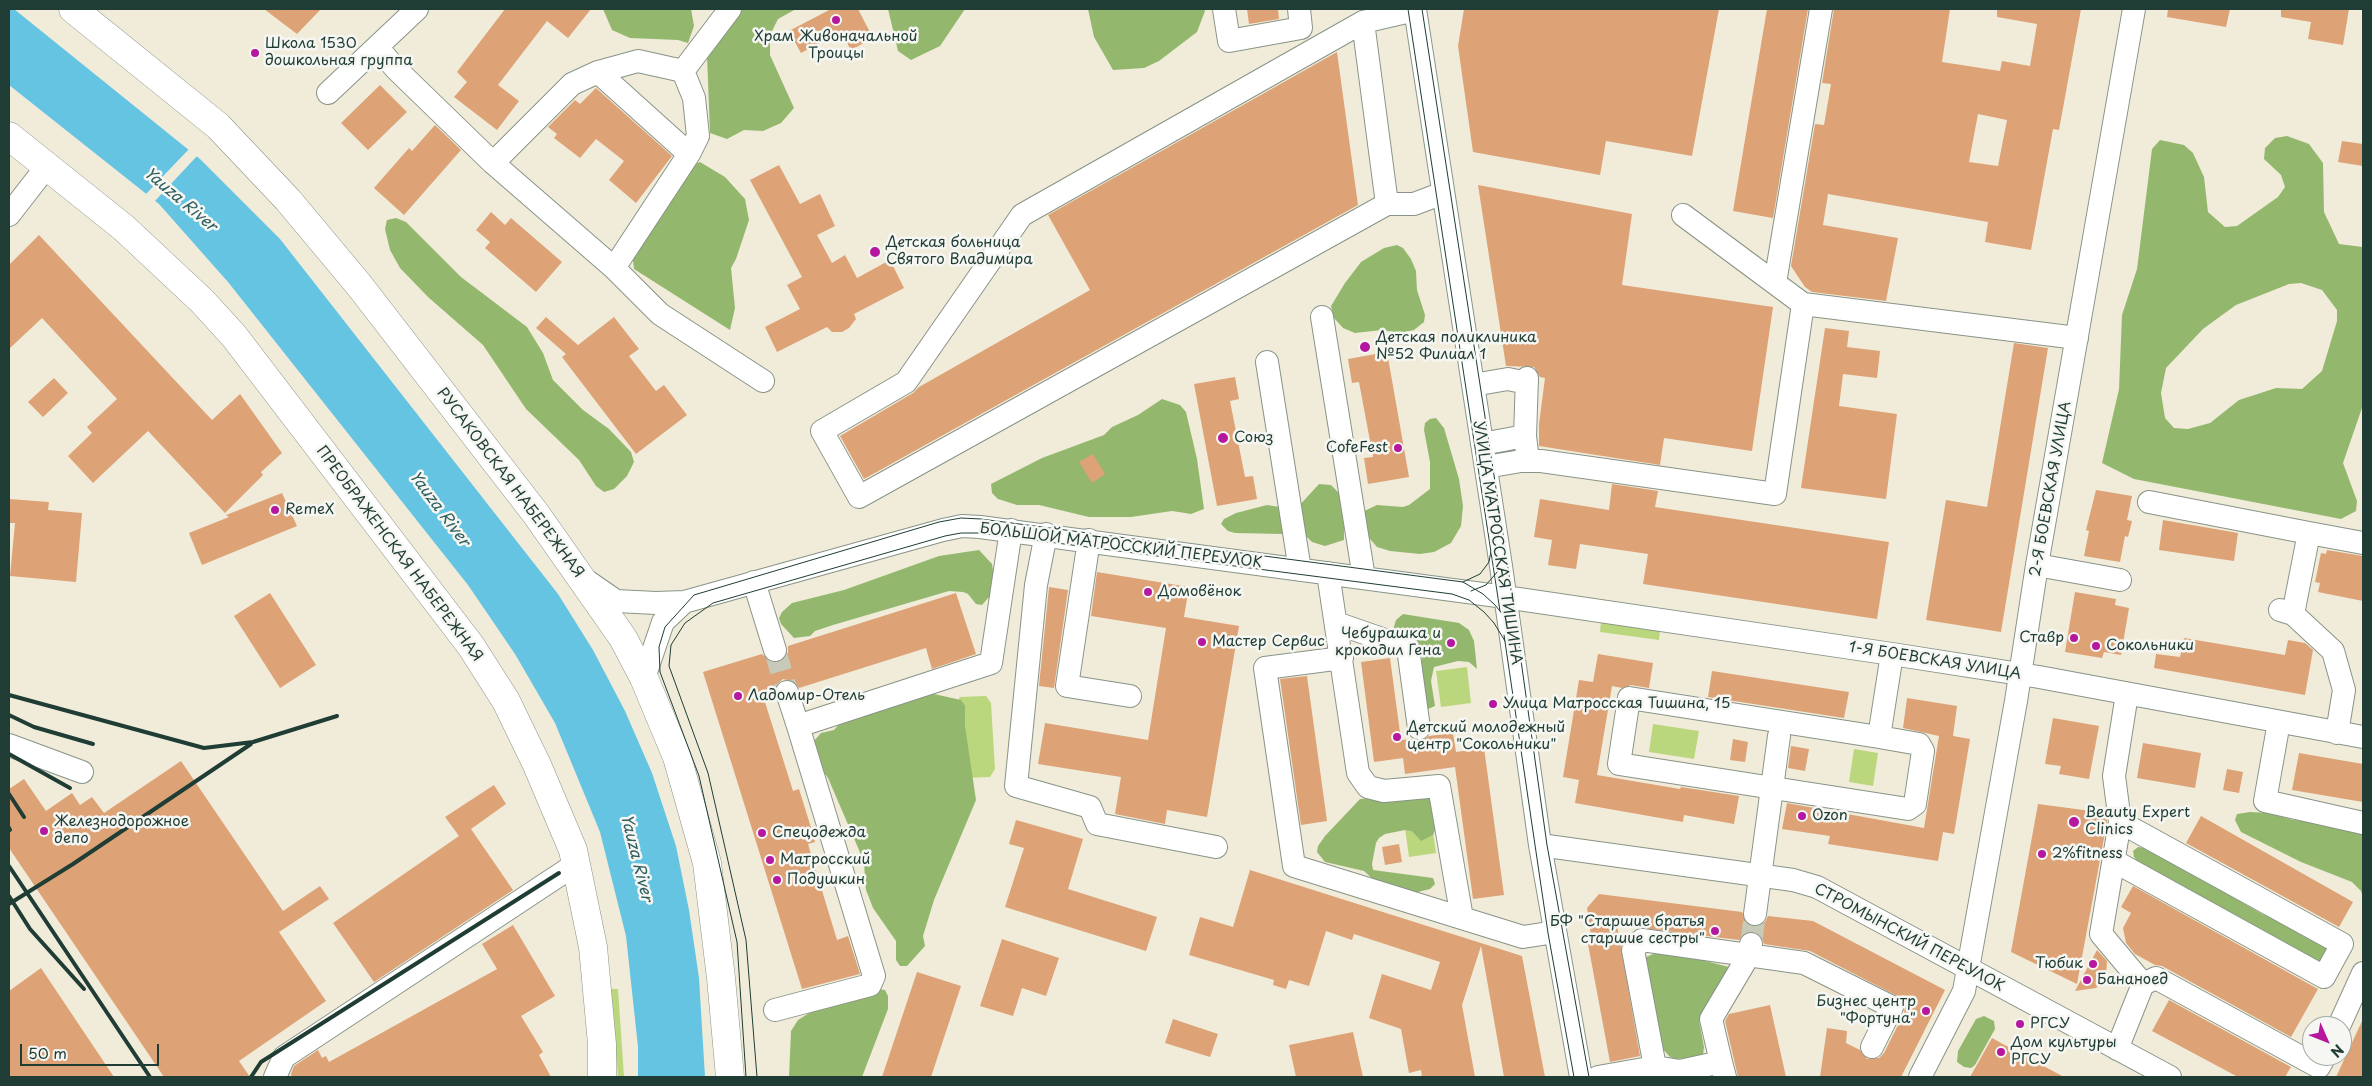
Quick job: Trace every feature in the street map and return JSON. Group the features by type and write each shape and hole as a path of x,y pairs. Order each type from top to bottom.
{"main road":[{"name":"РУСАКОВСКАЯ НАБЕРЕЖНАЯ","path":"73,9 218,126 288,200 359,285 536,514 623,638 644,678 677,757 707,863 721,978 730,1077"},
{"name":"ПРЕОБРАЖЕНСКАЯ НАБЕРЕЖНАЯ","path":"9,136 161,261 234,336 448,615 471,646 506,701 537,765 573,850 593,947 602,1044 602,1077"}],"street":[{"path":"328,94 417,9"},
{"path":"683,71 730,9"},
{"path":"1224,9 1229,40 1301,28 1298,9"},
{"path":"1774,283 1821,9"},
{"name":"2-Я БОЕВСКАЯ УЛИЦА","path":"1920,1077 1964,992 2134,9"},
{"path":"1415,10 1363,22 1022,215 906,382 822,431 859,497 1387,204 1414,204 1443,192"},
{"name":"УЛИЦА МАТРОССКАЯ ТИШИНА","path":"1415,10 1486,467 1540,845 1581,1077"},
{"path":"1363,22 1387,204"},
{"path":"377,47 396,69 493,164 614,268 660,314 762,381"},
{"path":"493,164 572,84 598,72 638,61 683,71"},
{"path":"614,268 698,136 694,98 683,71"},
{"path":"598,72 688,154"},
{"path":"9,215 46,166"},
{"path":"1682,215 1803,304 2077,338"},
{"path":"1486,467 1528,461 1775,494 1803,304"},
{"path":"1322,317 1364,578"},
{"path":"1267,362 1300,570"},
{"path":"1473,385 1508,379 1527,380 1525,436 1528,461"},
{"path":"1482,444 1525,436"},
{"path":"2149,502 2363,543"},
{"name":"БОЛЬШОЙ МАТРОССКИЙ ПЕРЕУЛОК","path":"582,578 616,601 684,602 962,526 1046,534 1505,597"},
{"path":"798,726 991,663 1011,530"},
{"path":"2309,533 2286,612 2333,651 2348,691 2337,733"},
{"path":"1046,534 1036,585 1016,786 1090,806 1097,824 1216,847"},
{"path":"1089,540 1067,686 1130,696"},
{"path":"2037,565 2120,580"},
{"path":"1328,573 1358,773 1368,786 1384,791 1439,786 1462,918"},
{"path":"754,582 775,650"},
{"name":"1-Я БОЕВСКАЯ УЛИЦА","path":"1505,597 2020,674 2363,738"},
{"name":"БОЛЬШОЙ МАТРОССКИЙ ПЕРЕУЛОК","path":"644,678 663,622 684,602"},
{"path":"1336,623 1408,648 1419,728"},
{"path":"1879,737 1892,654"},
{"path":"1342,658 1264,668 1294,866 1523,937 1555,932"},
{"path":"774,1010 870,985 874,976 787,692"},
{"path":"2127,694 2114,776 2120,822 2101,934 2143,984"},
{"path":"1629,698 1879,737 1920,744 1924,751 1915,804 1908,809 1619,764 1629,698"},
{"path":"2280,722 2265,801 2363,823"},
{"path":"1755,914 1779,736"},
{"path":"9,745 82,772"},
{"path":"2114,861 2324,977 2342,944 2120,822"},
{"name":"СТРОМЫНСКИЙ ПЕРЕУЛОК","path":"1540,845 1793,880 1824,890 2170,1077"},
{"path":"275,1077 284,1057 576,864"},
{"path":"1655,1067 1633,950 1642,940 1750,950 1804,963 1892,1008 1872,1047"},
{"path":"1598,1077 1655,1067 1681,1074 1723,1069 1711,1019 1750,950"},
{"path":"2343,1016 2363,973"},
{"path":"2117,1049 2143,984 2156,978 2319,1067"}],"green space":[{"path":"603,9 691,9 694,26 688,43 678,40 630,38 612,30"},
{"path":"740,9 796,9 778,19 770,35 770,55 794,108 781,123 763,131 744,130 727,139 710,133 707,56"},
{"path":"888,9 965,9 940,46 911,60 898,51"},
{"path":"1088,9 1204,9 1205,11 1197,32 1159,61 1144,68 1113,70 1094,37"},
{"path":"2287,136 2309,144 2323,163 2324,212 2339,244 2363,247 2363,405 2343,463 2357,501 2356,511 2341,519 2134,479 2102,463 2119,389 2122,315 2137,269 2152,149 2160,140 2184,145 2193,153 2204,177 2208,212 2225,227 2237,226 2278,197 2285,187 2281,175 2264,159 2265,148 2275,138","holes":["2301,283 2322,290 2337,310 2337,321 2322,371 2302,389 2276,388 2239,400 2210,423 2188,429 2174,428 2165,418 2161,393 2166,368 2203,329 2236,305 2289,284"]},
{"path":"700,162 725,177 745,199 749,220 736,259 731,268 735,308 730,330 634,269 633,260 691,166"},
{"path":"396,218 406,222 461,277 527,327 543,353 553,380 583,410 609,429 631,452 634,462 627,476 614,489 604,492 596,486 579,460 526,409 483,345 428,297 400,268 390,250 385,229 387,220"},
{"path":"1397,245 1403,248 1411,259 1416,271 1417,290 1425,315 1424,322 1414,330 1400,333 1382,330 1355,333 1343,328 1334,318 1331,306 1345,283 1361,262 1384,248"},
{"path":"1162,399 1180,405 1186,412 1197,459 1204,509 1191,514 1172,511 1131,517 1089,517 1039,505 1017,505 998,499 992,493 991,484 1042,458 1104,435 1112,427 1138,415"},
{"path":"1436,418 1444,428 1459,479 1463,506 1461,526 1451,543 1434,552 1420,554 1390,551 1377,547 1364,532 1360,513 1377,505 1403,507 1409,505 1430,489 1430,462 1424,430 1425,423 1430,419"},
{"path":"1319,484 1331,485 1340,494 1344,527 1344,540 1325,546 1312,542 1303,533 1297,508"},
{"path":"1267,505 1280,507 1286,530 1282,534 1235,533 1228,531 1221,524 1224,519 1236,513"},
{"path":"979,550 992,564 995,584 990,596 982,605 976,604 968,594 949,591 833,625 815,631 810,636 794,638 781,624 779,618 782,612 792,603 844,590 939,556"},
{"path":"1403,614 1459,623 1469,630 1474,641 1477,669 1469,662 1458,661 1434,667 1431,681 1435,706 1428,709 1424,705 1418,681 1423,654 1417,647 1396,637 1393,630 1396,620"},
{"path":"1601,622 1660,630 1659,640 1600,632"},
{"path":"1467,667 1471,703 1441,707 1436,671"},
{"path":"934,694 961,700 965,706 965,726 976,800 934,900 923,936 925,946 907,966 900,966 896,960 896,941 873,908 866,890 864,864 859,850 828,778 816,761 813,742 821,733 834,730 842,721"},
{"path":"986,696 991,703 995,769 990,777 965,778 955,705 960,697"},
{"path":"1653,724 1699,731 1694,759 1649,752"},
{"path":"1854,749 1878,753 1873,786 1849,782"},
{"path":"1430,794 1438,823 1433,835 1421,841 1412,831 1405,830 1385,834 1376,843 1372,864 1373,870 1433,878 1435,884 1430,889 1418,892 1404,892 1378,884 1364,871 1325,862 1317,852 1318,846 1325,836 1360,799"},
{"path":"2250,812 2269,813 2293,820 2363,824 2363,897 2361,891 2352,882 2301,862 2241,832 2235,820 2237,814"},
{"path":"1431,818 1436,853 1409,857 1404,821"},
{"path":"2138,847 2150,849 2262,914 2279,921 2333,952 2319,963 2138,862 2134,857 2133,851"},
{"path":"1658,952 1690,957 1729,967 1732,973 1711,996 1699,1020 1704,1047 1703,1056 1676,1059 1670,1057 1661,1047 1644,963 1646,957"},
{"path":"611,989 618,989 624,1077 618,1077"},
{"path":"878,989 885,990 888,996 888,1009 862,1077 789,1077 791,1031 798,1020 814,1010"},
{"path":"1984,1016 1994,1021 1995,1029 1975,1065 1971,1068 1964,1067 1957,1062 1958,1051 1976,1019"}],"water":[{"name":"Yauza River","path":"9,9 14,9 200,159 280,239 558,594 593,650 625,711 652,773 676,846 689,910 699,978 705,1077 638,1077 638,1047 626,936 600,832 555,723 515,654 468,585 228,282 159,204 9,85"}],"pier":[{"path":"190,148 198,155 154,202 146,194"}],"building":[{"path":"264,9 321,9 297,34"},
{"path":"505,9 591,9 568,38 547,21 498,85 519,101 497,130 454,97 467,82 457,72"},
{"name":"Храм Живоначальной Троицы","path":"831,9 858,9 873,38 851,50 841,32 801,53 789,31"},
{"path":"1247,9 1278,9 1279,19 1249,24"},
{"path":"1464,9 1719,9 1692,156 1606,141 1600,175 1473,152 1458,46"},
{"path":"1767,9 1808,9 1773,218 1733,211"},
{"path":"1834,9 1950,9 1942,62 2000,71 2002,61 2030,66 2037,24 1997,17 1997,9 2081,9 2059,130 2053,129 2031,250 1985,242 1988,222 1828,194 1823,225 1898,238 1886,301 1812,292 1805,287 1791,266 1815,124 1824,125 1831,84 1822,83","holes":["1978,114 2007,120 1998,166 1969,162"]},
{"path":"2168,9 2230,9 2226,27 2167,17"},
{"path":"2281,9 2349,9 2343,45 2308,39 2311,22 2281,17"},
{"path":"1337,52 1358,205 864,479 840,436 913,393 919,387 1090,290 1048,215"},
{"path":"380,85 407,112 368,150 341,123"},
{"path":"596,88 672,156 636,203 609,180 624,161 596,139 580,158 554,138 557,134 548,127 575,100 580,104"},
{"path":"435,125 461,150 404,215 374,188 409,148 412,151"},
{"path":"2342,141 2363,144 2363,166 2338,162"},
{"path":"779,165 800,204 820,194 835,226 817,235 832,263 845,255 857,278 890,260 904,288 854,314 856,319 849,328 842,332 832,332 827,327 777,352 765,327 800,309 787,285 802,277 750,180"},
{"path":"1478,185 1632,214 1622,285 1773,307 1752,451 1664,438 1660,465 1539,446 1539,424 1545,378 1540,377 1534,367 1506,366"},
{"path":"491,212 505,225 511,218 562,262 536,292 485,248 490,242 476,230"},
{"path":"39,235 212,420 240,394 282,453 261,472 263,475 225,513 148,431 93,483 68,456 92,433 87,427 117,399 42,318 9,349 9,265"},
{"path":"546,317 578,345 614,317 639,349 629,356 656,391 664,385 687,415 636,454 562,357 566,354 536,328"},
{"path":"1825,328 1849,331 1847,347 1880,351 1877,378 1843,374 1839,406 1897,414 1886,499 1801,488"},
{"path":"2014,343 2048,348 2001,632 1926,620 1946,500 1987,507"},
{"path":"1387,352 1409,477 1368,484 1364,458 1373,457 1359,382 1352,383 1348,359"},
{"path":"1235,377 1239,399 1230,401 1245,477 1253,476 1257,499 1217,506 1194,384"},
{"path":"54,378 68,393 43,417 28,402"},
{"path":"1093,454 1105,474 1092,483 1079,462"},
{"path":"1612,484 1658,491 1655,507 1889,542 1877,619 1643,584 1648,554 1580,544 1576,569 1548,565 1552,540 1534,537 1540,499 1609,510"},
{"path":"2096,490 2132,496 2127,520 2132,521 2128,537 2125,536 2120,562 2084,556 2089,531 2086,530"},
{"path":"282,493 297,526 202,565 189,533 229,517 226,515"},
{"path":"9,499 49,502 48,510 82,513 76,582 10,576 15,523 9,523"},
{"path":"2163,520 2238,533 2234,561 2159,550"},
{"path":"2327,550 2363,556 2363,601 2318,592 2320,583 2315,582 2321,553 2326,554"},
{"path":"1097,572 1189,587 1184,617 1239,626 1207,817 1167,810 1165,824 1115,814 1121,777 1038,764 1045,723 1148,740 1166,628 1091,616"},
{"path":"1049,587 1068,590 1054,688 1039,686"},
{"path":"2075,592 2116,599 2115,605 2129,608 2121,655 2104,652 2102,658 2065,652"},
{"path":"270,593 316,665 280,688 234,616"},
{"path":"956,593 976,654 932,669 926,648 799,688 795,682 783,679 777,684 774,696 764,699 793,791 799,789 813,834 815,842 808,844 837,940 848,936 860,974 802,989 703,672 762,654 772,663 779,662 788,653 788,646"},
{"path":"2184,638 2285,655 2288,640 2305,643 2313,650 2305,695 2154,668 2156,654 2180,657"},
{"path":"1598,654 1653,663 1649,688 1631,685 1622,688 1612,686 1597,775 1680,789 1681,787 1739,796 1734,824 1684,815 1683,822 1575,803 1579,780 1563,777 1579,680 1593,682"},
{"path":"1390,658 1401,740 1412,739 1421,741 1429,736 1453,733 1456,752 1484,748 1504,895 1473,899 1455,767 1405,774 1403,758 1374,762 1361,662"},
{"path":"1712,671 1849,692 1844,718 1708,697"},
{"path":"1307,676 1327,821 1301,825 1280,679"},
{"path":"1907,698 1957,706 1953,736 1970,739 1954,834 1943,832 1938,861 1828,844 1830,836 1782,829 1787,803 1924,828 1939,736 1903,728"},
{"path":"2053,718 2099,726 2089,779 2059,774 2061,766 2045,764"},
{"path":"1733,739 1748,742 1745,762 1730,760"},
{"path":"2143,743 2201,753 2195,788 2137,778"},
{"path":"1791,746 1809,749 1805,771 1788,768"},
{"path":"2299,753 2363,764 2363,802 2292,790"},
{"path":"181,761 283,911 320,886 329,899 279,932 326,1001 239,1061 250,1077 164,1077 9,848 9,789 24,779 46,811 72,793 80,805 92,797 104,813"},
{"path":"2227,769 2243,772 2239,793 2223,790"},
{"path":"494,785 506,804 471,829 513,890 374,982 333,923 459,836 445,817"},
{"path":"2038,804 2106,813 2107,822 2077,984 2011,952"},
{"path":"2201,816 2353,902 2339,927 2186,843"},
{"path":"1016,820 1083,839 1068,889 1157,917 1146,951 1005,907 1024,848 1009,844"},
{"path":"1399,844 1402,862 1385,865 1382,847"},
{"path":"1250,870 1522,956 1545,1077 1504,1077 1481,946 1462,1005 1475,1077 1422,1077 1421,1070 1409,1073 1401,1029 1369,1018 1382,974 1431,990 1440,962 1354,934 1352,940 1326,931 1309,986 1289,980 1286,989 1273,985 1274,980 1189,955 1200,917 1233,927"},
{"path":"2133,886 2318,989 2291,1037 2162,966 2155,965 2135,954 2126,943 2123,928 2131,913 2121,907"},
{"path":"1599,894 1742,912 1747,924 1754,927 1765,922 1768,916 1813,921 1945,990 1901,1077 1820,1077 1827,1028 1847,1031 1846,1043 1860,1050 1867,1059 1879,1058 1884,1053 1904,1013 1903,999 1810,951 1764,944 1760,934 1754,931 1746,932 1739,940 1617,925 1640,1056 1610,1062 1588,944 1592,942 1587,908"},
{"path":"513,925 555,996 521,1016 543,1052 539,1055 551,1077 292,1077 291,1074 294,1066 318,1050 322,1058 326,1056 329,1062 497,969 482,944"},
{"path":"1002,939 1059,958 1046,996 1022,988 1013,1016 980,1006"},
{"path":"2097,950 2107,961 2106,977 2096,988 2075,991"},
{"path":"41,968 114,1077 9,1077 9,991"},
{"path":"917,972 961,986 931,1077 882,1077"},
{"path":"2169,1000 2291,1067 2285,1077 2238,1077 2152,1031"},
{"path":"1770,1005 1786,1077 1738,1077 1725,1021 1729,1014"},
{"path":"1173,1019 1218,1034 1210,1057 1165,1043"},
{"path":"2363,1019 2363,1077 2336,1077 2341,1066 2352,1066 2352,1043"},
{"path":"1353,1032 1363,1077 1296,1077 1289,1045"},
{"name":"Дом культуры РГСУ","path":"1992,1038 2036,1062 2064,1077 1970,1077"}],"tunnel":[{"path":"775,650 787,692"},
{"path":"1751,944 1755,914"}],"tram line":[{"path":"1408,9 1500,611"},
{"path":"1422,9 1504,540 1547,845 1589,1077"},
{"path":"746,1077 737,942 699,776 660,672 659,647 665,627 694,595 939,522 961,518 981,519 1463,582 1483,594 1495,605 1509,622 1519,641"},
{"path":"757,1077 746,940 708,773 669,666 671,645 685,623 713,603 945,536 961,533 979,533 1452,594 1469,600 1484,612 1494,623 1505,641"},
{"path":"1463,582 1480,574 1489,562 1491,551"},
{"path":"1471,591 1486,585 1498,571"},
{"path":"1504,635 1548,933 1574,1077"}],"railway":[{"path":"9,695 204,748 253,742 337,716"},
{"path":"9,715 34,727 93,744"},
{"path":"9,904 73,864 251,744"},
{"path":"9,754 70,788"},
{"path":"9,794 24,817"},
{"path":"9,866 150,1077"},
{"path":"251,1077 261,1062 559,873"},
{"path":"9,896 30,929 84,989"}],"place":[{"name":"Храм Живоначальной Троицы","path":"836,20"},
{"name":"Школа 1530 дошкольная группа","path":"255,53"},
{"name":"Детская больница Святого Владимира","path":"875,252"},
{"name":"Детская поликлиника №52 Филиал 1","path":"1365,347"},
{"name":"Союз","path":"1223,438"},
{"name":"CofeFest","path":"1398,448"},
{"name":"RemeX","path":"275,510"},
{"name":"Домовёнок","path":"1148,592"},
{"name":"Ставр","path":"2074,638"},
{"name":"Мастер Сервис","path":"1202,642"},
{"name":"Чебурашка и крокодил Гена","path":"1451,643"},
{"name":"Сокольники","path":"2096,646"},
{"name":"Ладомир-Отель","path":"738,696"},
{"name":"Улица Матросская Тишина, 15","path":"1493,704"},
{"name":"Детский молодежный центр \"Сокольники\"","path":"1397,737"},
{"name":"Ozon","path":"1802,816"},
{"name":"Beauty Expert Clinics","path":"2074,822"},
{"name":"Железнодорожное депо","path":"44,831"},
{"name":"Спецодежда","path":"762,833"},
{"name":"2%fitness","path":"2042,854"},
{"name":"Матросский","path":"770,860"},
{"name":"Подушкин","path":"777,880"},
{"name":"БФ \"Старшие братья старшие сестры\"","path":"1715,931"},
{"name":"Тюбик","path":"2093,964"},
{"name":"Бананоед","path":"2087,980"},
{"name":"Бизнес центр \"Фортуна\"","path":"1926,1011"},
{"name":"РГСУ","path":"2020,1024"},
{"name":"Дом культуры РГСУ","path":"2001,1052"}]}
